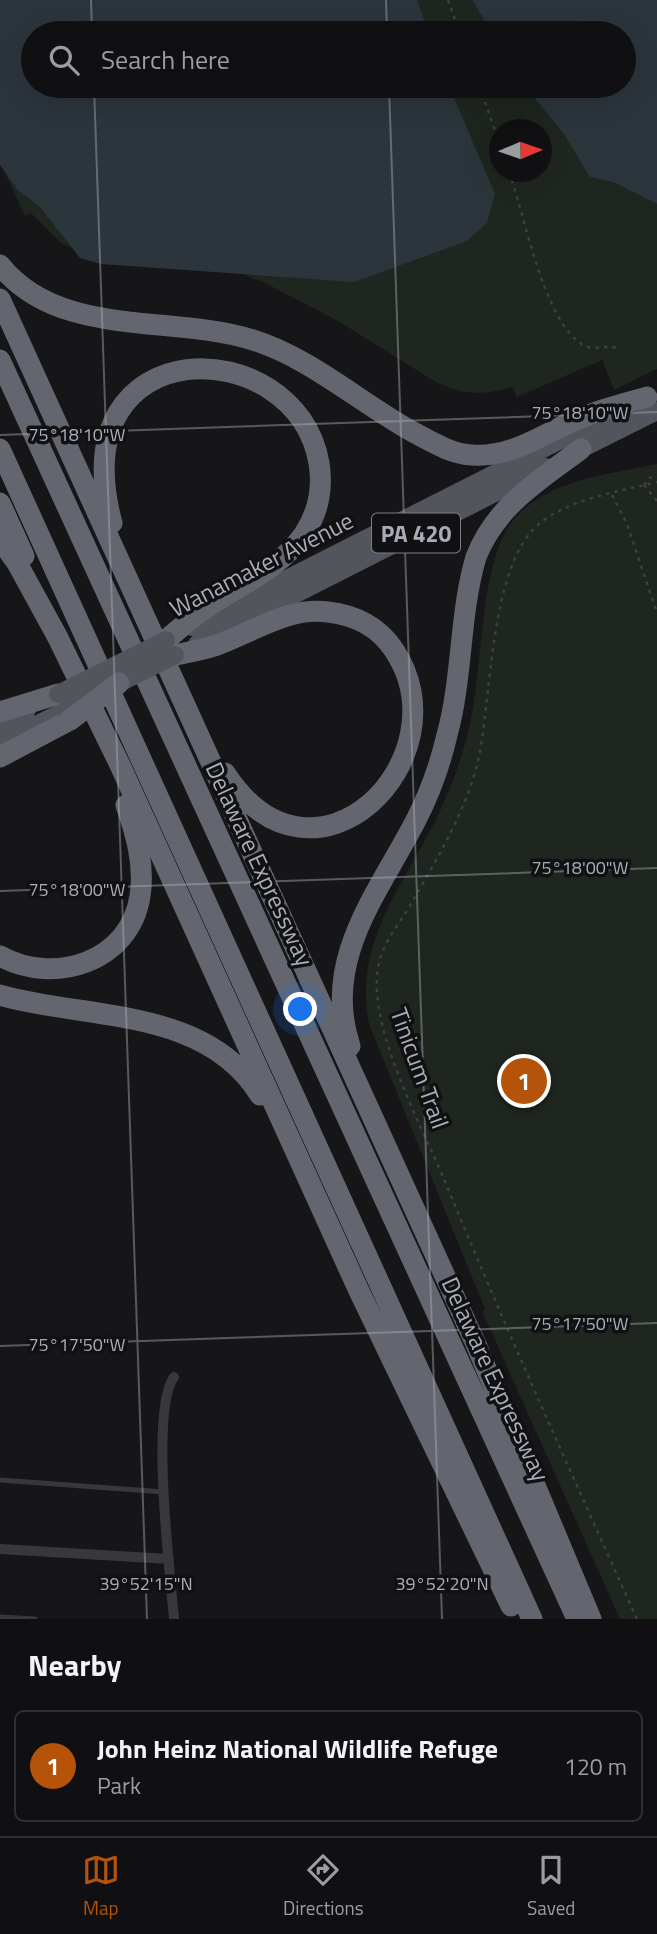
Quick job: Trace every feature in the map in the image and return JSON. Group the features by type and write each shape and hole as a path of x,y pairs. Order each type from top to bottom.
{"highway":[{"path":"0,265 30,293 65,310 223,332 256,340 285,353 414,433 466,454 509,451 584,416 654,400"},
{"path":"0,299 494,1384 591,1619"},
{"name":"Delaware Expressway","path":"0,360 577,1619"},
{"path":"133,592 111,521 104,476 105,442 118,411 141,387 159,377 180,371 223,371 270,390 290,407 313,442 321,479 315,513 304,534 289,552 250,582 203,610 170,648"},
{"path":"0,449 532,1619"},
{"path":"381,1137 373,1101 345,1026 342,999 345,961 359,923 426,800 441,757 453,710 471,577 481,544 510,502 581,449"},
{"path":"0,503 57,636 391,1360 517,1619"},
{"path":"0,539 17,563 57,636"},
{"path":"170,648 217,645 264,623 296,614 326,611 354,618 383,635 398,657 409,683 411,725 401,763 372,803 336,824 300,827 273,820 248,803 226,774 182,699"},
{"path":"0,757 64,708 119,683"},
{"path":"0,712 64,708"},
{"path":"0,956 33,969 53,971 79,966 115,944 134,917 141,892 139,857 131,819 101,730"},
{"path":"0,995 164,1027 207,1043 234,1063 251,1082 299,1158"}],"main road":[{"name":"Wanamaker Avenue","path":"119,683 170,648 581,449 654,400"},
{"name":"Wanamaker Avenue","path":"0,743 170,648 654,400"},
{"name":"Wanamaker Avenue","path":"0,724 64,708"}],"street":[{"path":"174,1377 164,1404 164,1492 174,1619"},
{"path":"0,1549 169,1559"}],"lane":[{"path":"0,1480 164,1492"},
{"path":"0,1617 35,1619"}],"path":[{"path":"448,0 456,21"},
{"path":"483,98 490,119"},
{"path":"512,182 545,291 566,329 583,345 594,349 609,345 619,349"},
{"name":"Tinicum Trail","path":"637,1619 496,1304 383,1032 377,986 378,965 389,937 410,907 467,794 478,761 502,601 518,548 540,524 565,509 644,485 657,476"},
{"path":"657,482 644,485 657,501"},
{"path":"611,494 627,524 657,613"}],"shaded area":[{"path":"0,0 657,0 657,369 614,390 602,360 517,397 512,387 482,393 454,389 434,381 338,321 261,281 229,269 93,256 62,244 31,213 25,216 0,162"},
{"path":"0,0 417,0 425,21 21,21 21,98 454,98 495,194 487,223 467,241 354,282 101,264 80,258 40,207 18,190 0,165"},
{"path":"473,0 657,0 657,204 613,182 590,177 564,134 535,98 636,98 636,21 484,21"},
{"path":"657,464 657,1619 620,1619 482,1311 485,1309 369,1024 366,993 369,963 377,936 401,883 443,804 463,752 471,719 491,572 509,526 538,498 556,489 596,476"}],"place":[{"name":"John Heinz National Wildlife Refuge","path":"524,1081"}]}
